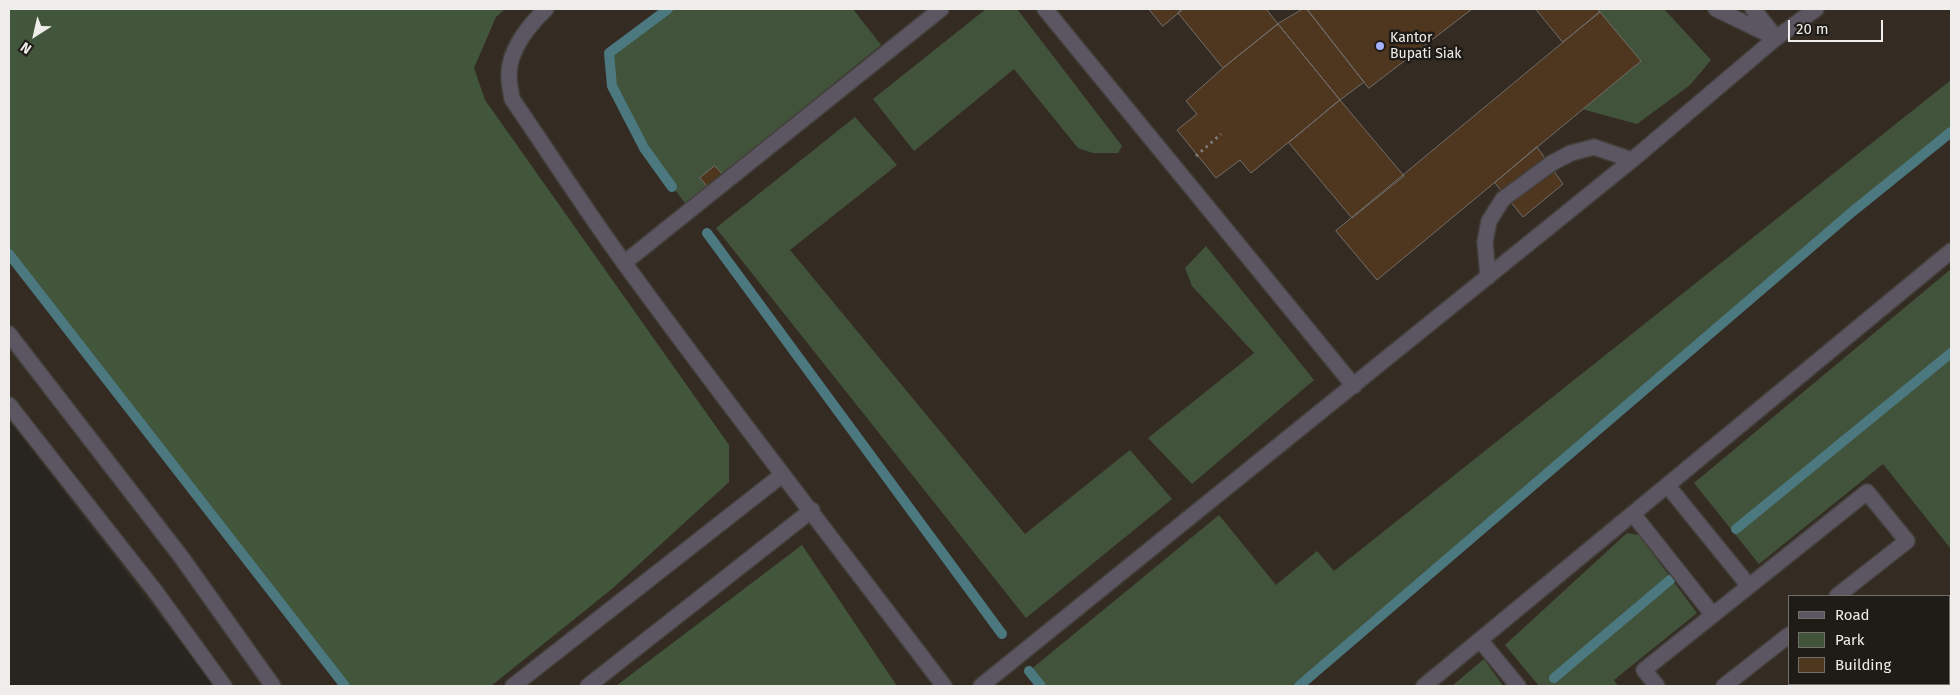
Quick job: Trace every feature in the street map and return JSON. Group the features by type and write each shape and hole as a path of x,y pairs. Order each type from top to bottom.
{"street":[{"path":"546,9 528,26 514,52 509,74 512,99 624,263 782,475 812,510 944,686"},
{"path":"624,263 942,9"},
{"path":"1045,9 1354,386"},
{"path":"1716,9 1776,38"},
{"path":"1753,9 1776,38"},
{"path":"981,686 1632,160 1776,38 1816,9"},
{"path":"1488,277 1485,242 1489,222 1503,199 1552,163 1572,153 1594,147 1632,160"},
{"path":"1424,686 1951,251"},
{"path":"9,334 182,558 273,686"},
{"path":"9,405 155,591 224,686"},
{"path":"513,686 782,475"},
{"path":"1667,485 1749,586"},
{"path":"1657,686 1644,670 1868,492 1906,541 1838,595"},
{"path":"588,686 812,510"},
{"path":"1633,514 1713,615"},
{"path":"1724,686 1788,636"},
{"path":"1480,640 1518,686"}],"path":[{"path":"1194,158 1221,134"}],"shaded area":[{"path":"9,9 1951,9 1951,686 214,686 9,421"}],"green space":[{"path":"9,9 505,9 496,17 474,68 485,100 729,445 729,482 613,588 491,686 345,686 9,254"},
{"path":"668,9 853,9 881,45 722,174 715,166 700,178 711,191 687,206 644,148 612,86 609,53"},
{"path":"986,9 1017,9 1122,146 1118,153 1093,153 1078,148 1014,69 914,151 873,99"},
{"path":"1597,9 1664,9 1711,60 1690,85 1637,124 1582,109 1641,61"},
{"path":"1951,80 1951,132 1852,212 1299,686 1041,686 1029,671 1219,515 1276,585 1317,551 1334,571"},
{"path":"855,117 897,165 790,250 1025,534 1130,450 1172,499 1026,618 716,228"},
{"path":"1206,246 1314,380 1192,484 1148,438 1254,353 1192,286 1185,268"},
{"path":"1951,269 1951,549 1883,464 1759,564 1694,483"},
{"path":"1627,533 1639,535 1697,613 1614,680 1618,686 1539,686 1505,645"},
{"path":"802,545 897,686 616,686"},
{"path":"1484,659 1503,686 1452,686"}],"building":[{"path":"1149,9 1183,9 1163,26"},
{"path":"1183,9 1266,9 1278,24 1223,68 1178,13"},
{"path":"1303,9 1307,9 1364,82 1340,100 1278,24"},
{"name":"Kantor Bupati Siak","path":"1307,9 1472,9 1369,88"},
{"path":"1536,9 1597,9 1600,12 1563,42"},
{"path":"1600,12 1641,61 1377,280 1336,231"},
{"path":"1278,24 1340,100 1251,173 1240,160 1216,178 1177,130 1197,114 1186,101 1223,68"},
{"path":"1340,100 1404,176 1352,218 1289,143"},
{"path":"1537,147 1563,184 1523,217 1495,183"},
{"path":"715,166 726,178 711,191 700,178"},
{"path":"1950,614 1951,686 1834,686 1950,685"}],"waterway":[{"path":"668,9 609,53 612,86 644,148 672,187"},
{"path":"1299,686 1852,212 1951,132"},
{"path":"707,233 1002,634"},
{"path":"9,254 345,686"},
{"path":"1736,529 1951,353"},
{"path":"1554,678 1670,580"},
{"path":"1029,671 1041,686"}],"place":[{"name":"Kantor Bupati Siak","path":"1380,46"}]}
